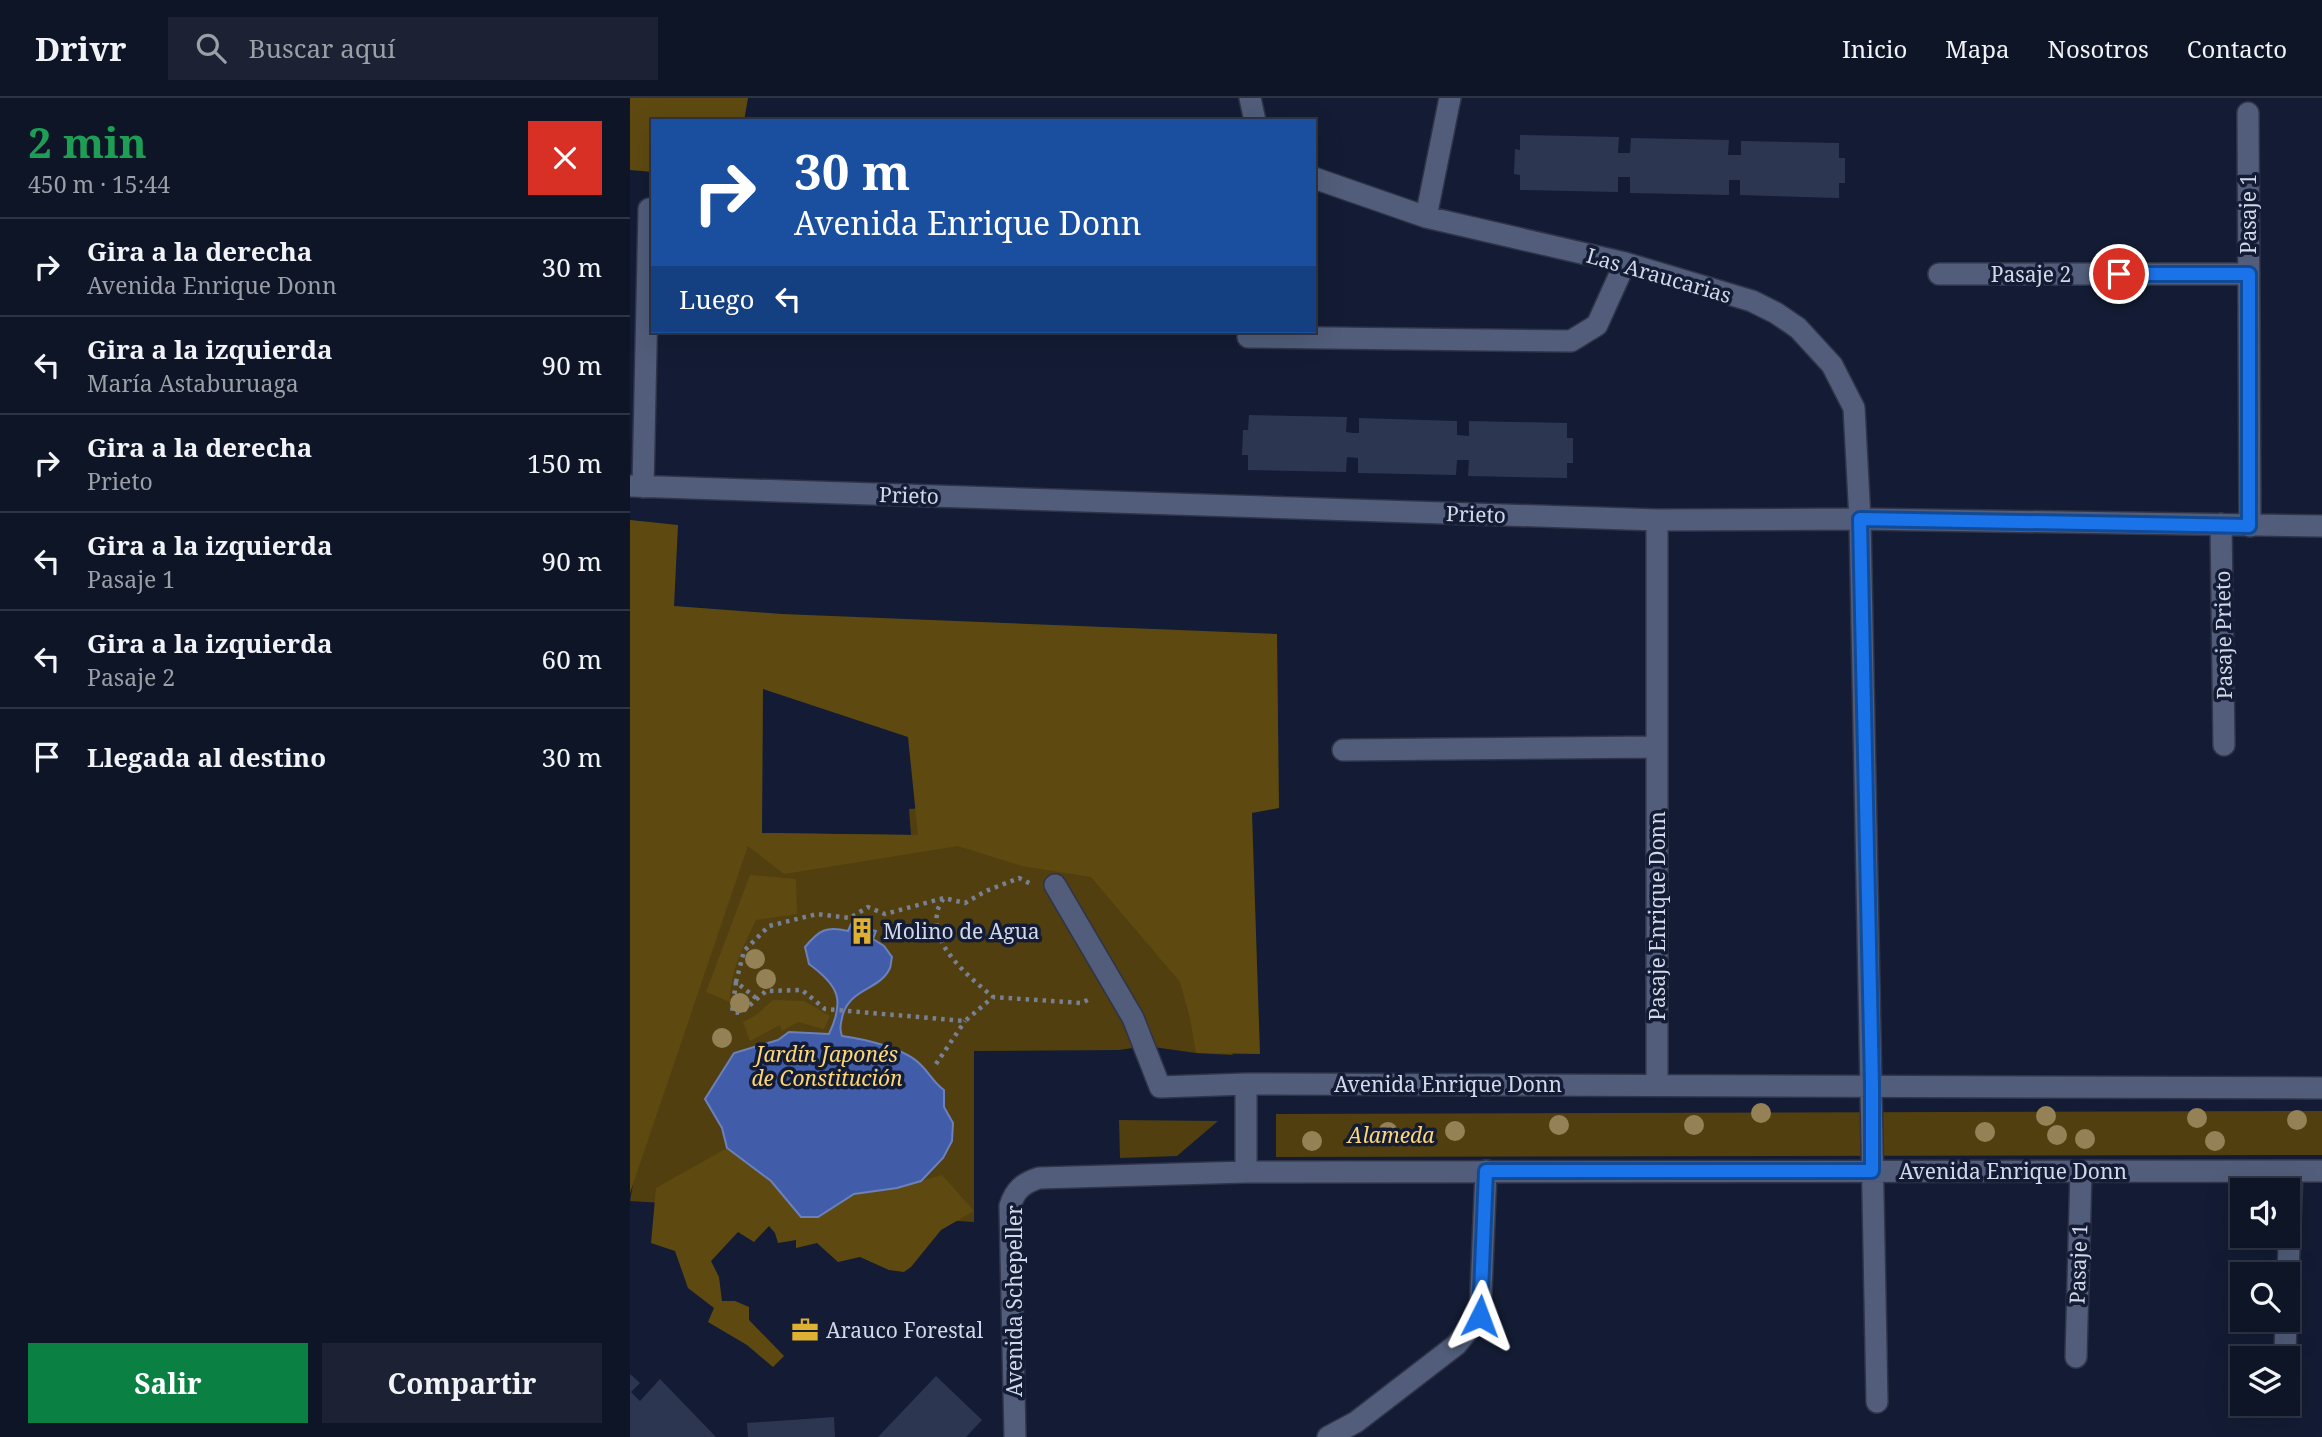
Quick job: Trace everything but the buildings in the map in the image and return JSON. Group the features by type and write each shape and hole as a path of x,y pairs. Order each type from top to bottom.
{"street":[{"path":"1250,98 1254,119"},
{"path":"1426,217 1450,98"},
{"name":"Pasaje 1","path":"2248,113 2249,526"},
{"name":"Las Araucarias","path":"1316,179 1426,217 1625,263 1752,301 1798,328 1816,346 1832,365 1854,408 1860,519 1877,1402"},
{"path":"636,486 649,209"},
{"path":"1248,337 1571,341 1597,325 1625,263"},
{"name":"Pasaje 2","path":"1939,274 2249,274"},
{"name":"Prieto","path":"636,486 1657,520 1860,519 2322,526"},
{"name":"Pasaje Enrique Donn","path":"1657,520 1657,1085"},
{"name":"Pasaje Prieto","path":"2221,524 2224,746"},
{"path":"1343,750 1657,747"},
{"path":"1055,885 1116,989"},
{"name":"Avenida Enrique Donn","path":"1116,989 1133,1018 1160,1087 1246,1084 2322,1088"},
{"path":"1246,1084 1246,1172"},
{"path":"1328,1437 1356,1422 1456,1345 1480,1316 1486,1171"},
{"name":"Pasaje 1","path":"2076,1357 2081,1171"},
{"path":"2288,1262 2292,1171"},
{"name":"Avenida Enrique Donn","path":"1246,1172 2322,1171"},
{"name":"Avenida Schepeller","path":"1015,1437 1009,1216 1013,1196 1019,1188 1039,1178 1246,1172"}],"path":[{"path":"965,1021 825,1009 802,990 766,991 741,1013 732,1012 744,951 769,926 817,914 850,918 868,907 885,914 944,898 965,903 1019,878 1033,885"},
{"path":"944,898 937,914 938,937 963,971 993,997 1080,1003 1116,989"},
{"path":"736,982 757,998"},
{"path":"936,1064 965,1021 993,997"}],"green space":[{"name":"Jardín Japonés de Constitución","path":"977,804 1113,835 1233,1055 1146,1046 1119,1050 974,1051 974,1222 630,1201 634,1178 748,845 762,833 911,835 909,809"},
{"name":"Alameda","path":"2322,1111 2322,1155 1276,1157 1276,1114"},
{"path":"1119,1120 1218,1121 1177,1156 1120,1158"}],"shaded area":[{"path":"630,98 748,98 744,119 651,119 651,172 630,170"},
{"path":"630,520 678,525 674,606 782,614 1277,634 1279,808 1252,813 1260,1054 1196,1053 1180,982 1091,877 1022,866 958,846 784,874 748,846 630,1193","holes":["763,689 908,737 918,835 762,833"]},
{"path":"750,875 796,879 797,914 756,920 735,970 730,1002 706,992"},
{"path":"773,1000 804,1001 830,1016 824,1029 798,1022 782,1031 780,1025 750,1041 743,1022"},
{"path":"727,1148 771,1181 801,1217 818,1217 854,1194 897,1188 942,1175 974,1211 941,1230 904,1272 889,1270 860,1257 838,1262 817,1243 796,1248 796,1240 778,1243 769,1226 754,1242 738,1232 711,1261 719,1277 722,1301 735,1301 749,1307 749,1320 784,1356 773,1367 747,1345 708,1322 714,1308 688,1288 675,1251 651,1243 656,1188"}],"water":[{"path":"861,919 869,921 867,929 876,931 873,939 884,946 892,957 890,968 880,981 847,1005 841,1023 842,1036 895,1049 921,1065 944,1090 944,1107 953,1123 952,1141 943,1158 921,1181 897,1188 854,1194 818,1217 801,1217 771,1181 727,1148 722,1128 705,1099 734,1053 778,1040 789,1032 829,1034 837,1012 836,994 827,979 809,964 805,947 828,929 848,931 851,924 858,927"}],"place":[{"name":"Molino de Agua","path":"862,931"},
{"name":"Arauco Forestal","path":"805,1330"}],"route":[{"path":"1480,1316 1486,1171 1872,1171 1860,519 2249,526 2249,274 2119,274"}]}
